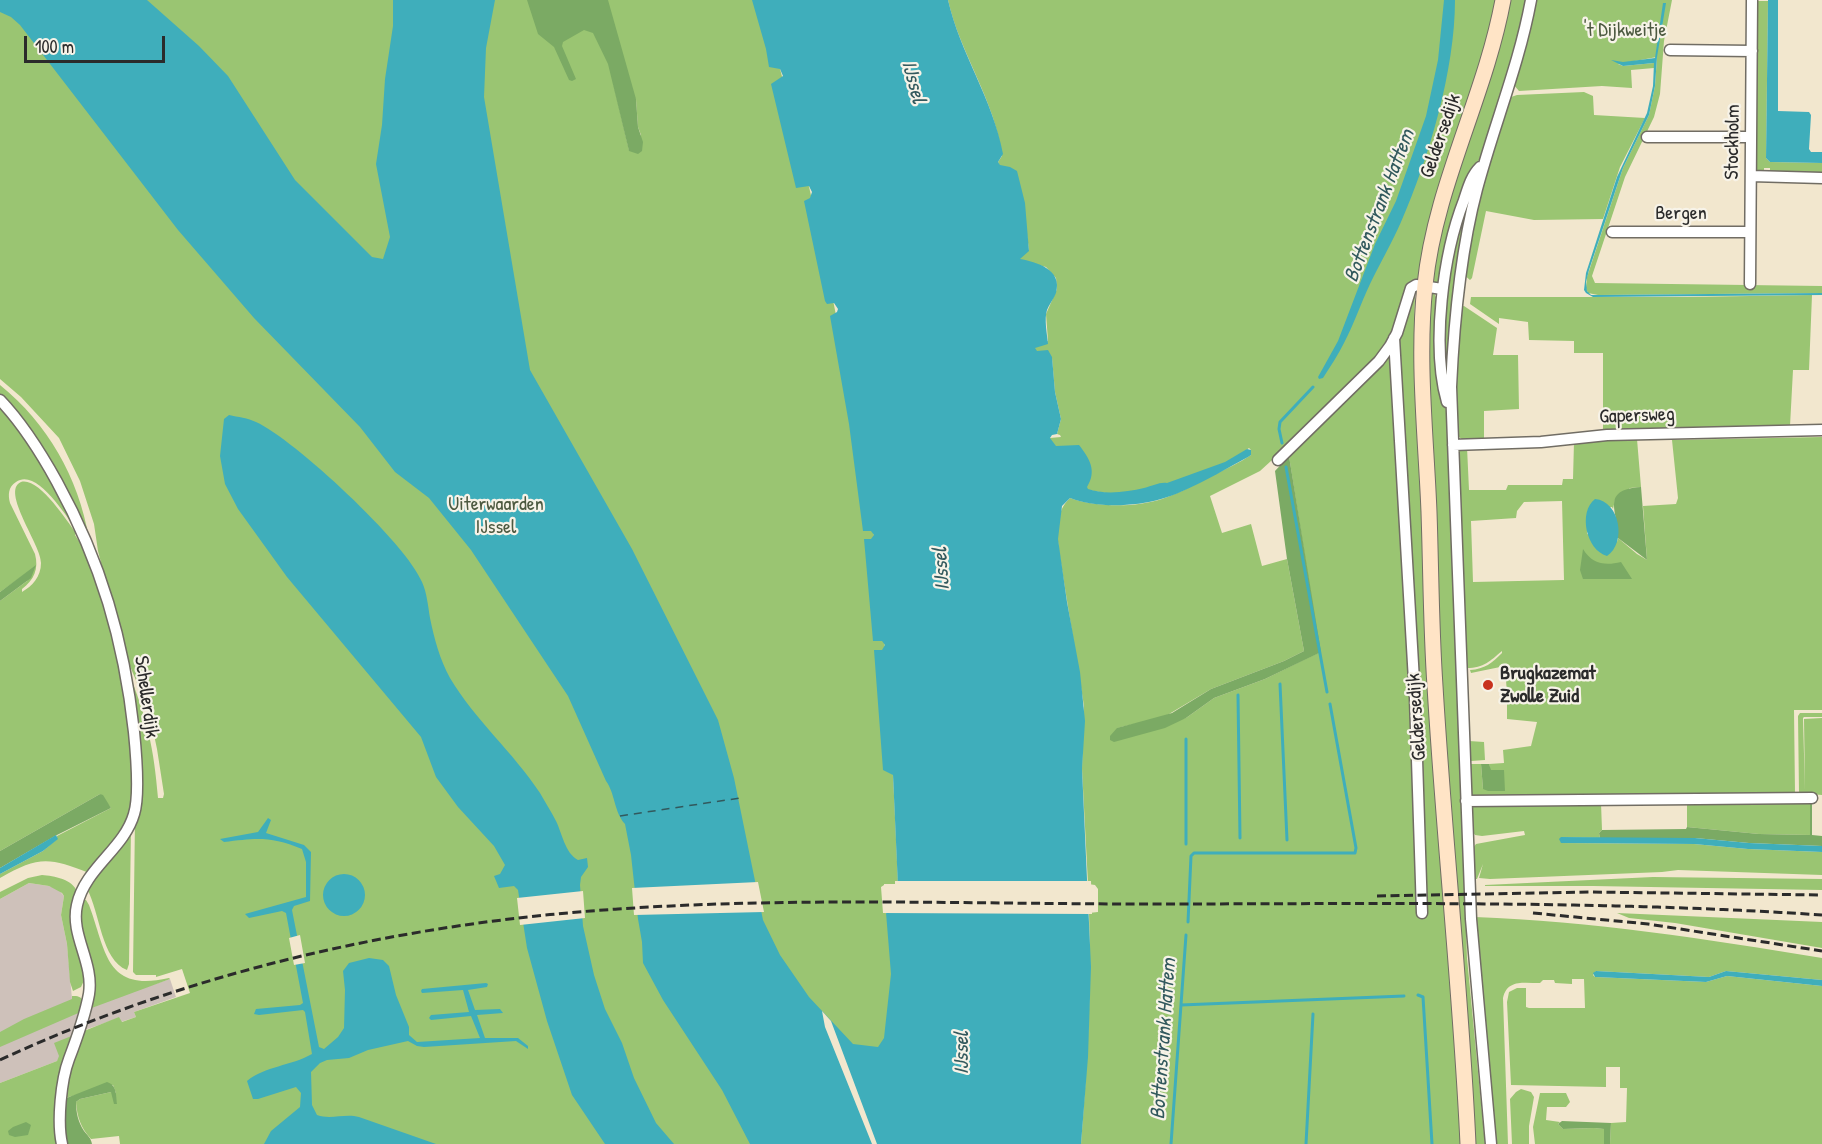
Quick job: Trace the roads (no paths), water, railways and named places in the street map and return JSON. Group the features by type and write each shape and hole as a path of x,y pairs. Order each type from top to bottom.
{"main road":[{"name":"Geldersedijk","path":"1468,1144 1435,685 1423,368 1425,286 1430,250 1443,197 1486,69 1503,0"}],"street":[{"path":"1491,1144 1471,919 1451,413 1453,344 1459,284 1469,224 1484,163 1519,50 1531,0"},
{"name":"Stockholm","path":"1750,284 1752,0"},
{"path":"1670,50 1752,51"},
{"path":"1647,137 1751,137"},
{"path":"1451,413 1443,387 1440,352 1442,289 1458,214 1472,176 1484,163"},
{"path":"1751,177 1822,178"},
{"name":"Bergen","path":"1612,232 1750,232"},
{"name":"Geldersedijk","path":"1278,460 1379,361 1394,338 1409,291 1416,285 1425,286"},
{"path":"1425,286 1442,289"},
{"name":"Geldersedijk","path":"1394,338 1415,698 1422,913"},
{"name":"Schellerdijk","path":"0,400 40,451 93,555 122,654 136,750 135,812 127,830 86,881 76,906 77,930 88,965 89,994 65,1075 59,1125 62,1144"},
{"name":"Gapersweg","path":"1453,445 1541,442 1607,435 1822,430"},
{"path":"1466,801 1812,798"}],"water":[{"name":"IJssel","path":"0,0 147,0 199,46 228,76 295,180 372,257 383,259 390,237 376,164 393,26 393,0 495,0 486,48 484,97 530,370 632,549 718,720 734,778 763,920 780,955 809,997 853,1044 878,1047 884,1038 891,974 884,888 898,887 893,775 883,770 874,650 882,650 885,645 882,641 873,641 864,539 871,539 874,535 871,531 863,531 849,424 830,316 838,309 834,303 827,304 825,301 804,201 810,198 812,192 809,186 796,188 771,84 783,76 780,69 769,67 752,0 948,0 960,39 992,114 1003,154 998,162 1000,165 1017,171 1025,203 1029,251 1020,259 1047,268 1056,278 1056,293 1046,314 1048,344 1035,348 1037,351 1048,350 1052,357 1055,392 1061,419 1057,434 1050,438 1056,446 1079,445 1091,465 1092,476 1088,489 1109,492 1130,491 1167,483 1225,462 1247,449 1251,450 1251,455 1217,474 1161,499 1139,504 1103,505 1070,498 1062,506 1058,539 1080,672 1085,721 1082,769 1091,967 1088,1057 1081,1144 750,1144 722,1090 663,1000 643,963 631,855 625,824 568,696 471,550 429,498 395,472 360,427 254,318 178,230 20,25 11,17 0,12"},
{"path":"1444,0 1455,0 1454,27 1445,84 1421,170 1394,238 1370,284 1348,336 1323,378 1319,379 1338,341 1375,244 1396,201 1426,116 1438,60"},
{"path":"1768,0 1778,0 1778,111 1809,112 1811,115 1809,149 1811,152 1822,152 1822,163 1770,162 1766,158"},
{"path":"1663,3 1666,3 1649,115 1623,168 1589,270 1586,282 1587,291 1591,295 1822,293 1822,295 1593,297 1584,290 1586,273 1617,177 1647,113 1653,86 1654,63 1623,66 1611,60 1623,62 1655,58"},
{"path":"229,415 256,422 296,449 373,519 412,565 424,586 435,641 450,678 471,708 540,793 570,853 578,860 587,858 588,867 581,877 580,885 583,926 594,975 605,1009 622,1043 634,1078 656,1123 674,1144 605,1144 572,1095 547,1021 527,948 518,890 514,886 499,888 494,876 500,874 505,865 494,846 458,807 436,777 421,737 287,577 238,509 225,484 220,456 224,419"},
{"path":"1595,499 1604,501 1610,507 1618,523 1617,542 1607,556 1594,546 1587,530 1587,513"},
{"path":"268,818 271,820 266,833 304,845 311,852 310,901 294,906 292,910 319,1047 324,1049 338,1037 344,1028 343,971 349,963 369,958 383,960 389,966 396,995 409,1027 409,1035 417,1042 480,1038 471,1016 431,1020 429,1018 431,1015 469,1012 463,990 422,993 421,991 422,989 486,983 487,987 468,990 475,1010 500,1009 503,1013 477,1015 485,1038 518,1038 528,1046 528,1049 516,1041 424,1047 408,1041 368,1050 349,1058 327,1060 311,1072 312,1105 317,1115 359,1117 436,1144 264,1144 271,1131 300,1107 301,1093 296,1087 253,1099 247,1081 262,1072 312,1054 303,1010 254,1014 256,1009 303,1003 286,913 282,911 249,918 245,914 306,897 306,862 302,849 281,842 255,839 224,842 220,839 258,832"},
{"path":"56,835 58,839 43,851 0,874 0,868"},
{"path":"1561,837 1695,838 1822,846 1822,852 1694,844 1561,843 1559,839"},
{"path":"344,874 359,880 365,895 359,910 344,916 329,910 323,895 329,880"},
{"path":"1596,971 1709,977 1726,971 1822,980 1822,986 1727,976 1706,982 1595,977 1593,973"}],"waterway":[{"name":"Bottenstrank Hattem","path":"1282,443 1280,422 1313,387"},
{"name":"Bottenstrank Hattem","path":"1286,467 1327,692"},
{"path":"1280,684 1287,840"},
{"path":"1238,695 1240,838"},
{"name":"Bottenstrank Hattem","path":"1188,922 1191,856 1194,853 1355,853 1356,848 1330,704"},
{"path":"1186,739 1186,844"},
{"name":"Bottenstrank Hattem","path":"1171,1144 1186,935"},
{"path":"1418,995 1423,997 1432,1144"},
{"path":"1181,1005 1404,996"},
{"path":"1306,1144 1313,1014"}],"railway":[{"path":"1377,896 1591,892 1822,895"},
{"path":"0,1060 74,1028 148,1000 225,976 302,956 380,939 459,926 618,909 816,902 1484,904 1653,907 1822,915"},
{"path":"1533,913 1648,924 1822,951"}],"place":[{"name":"Brugkazemat Zwolle Zuid","path":"1488,685"}],"park label":[{"name":"'t Dijkweitje","path":"1625,31"},
{"name":"Uiterwaarden IJssel","path":"496,516"}]}
